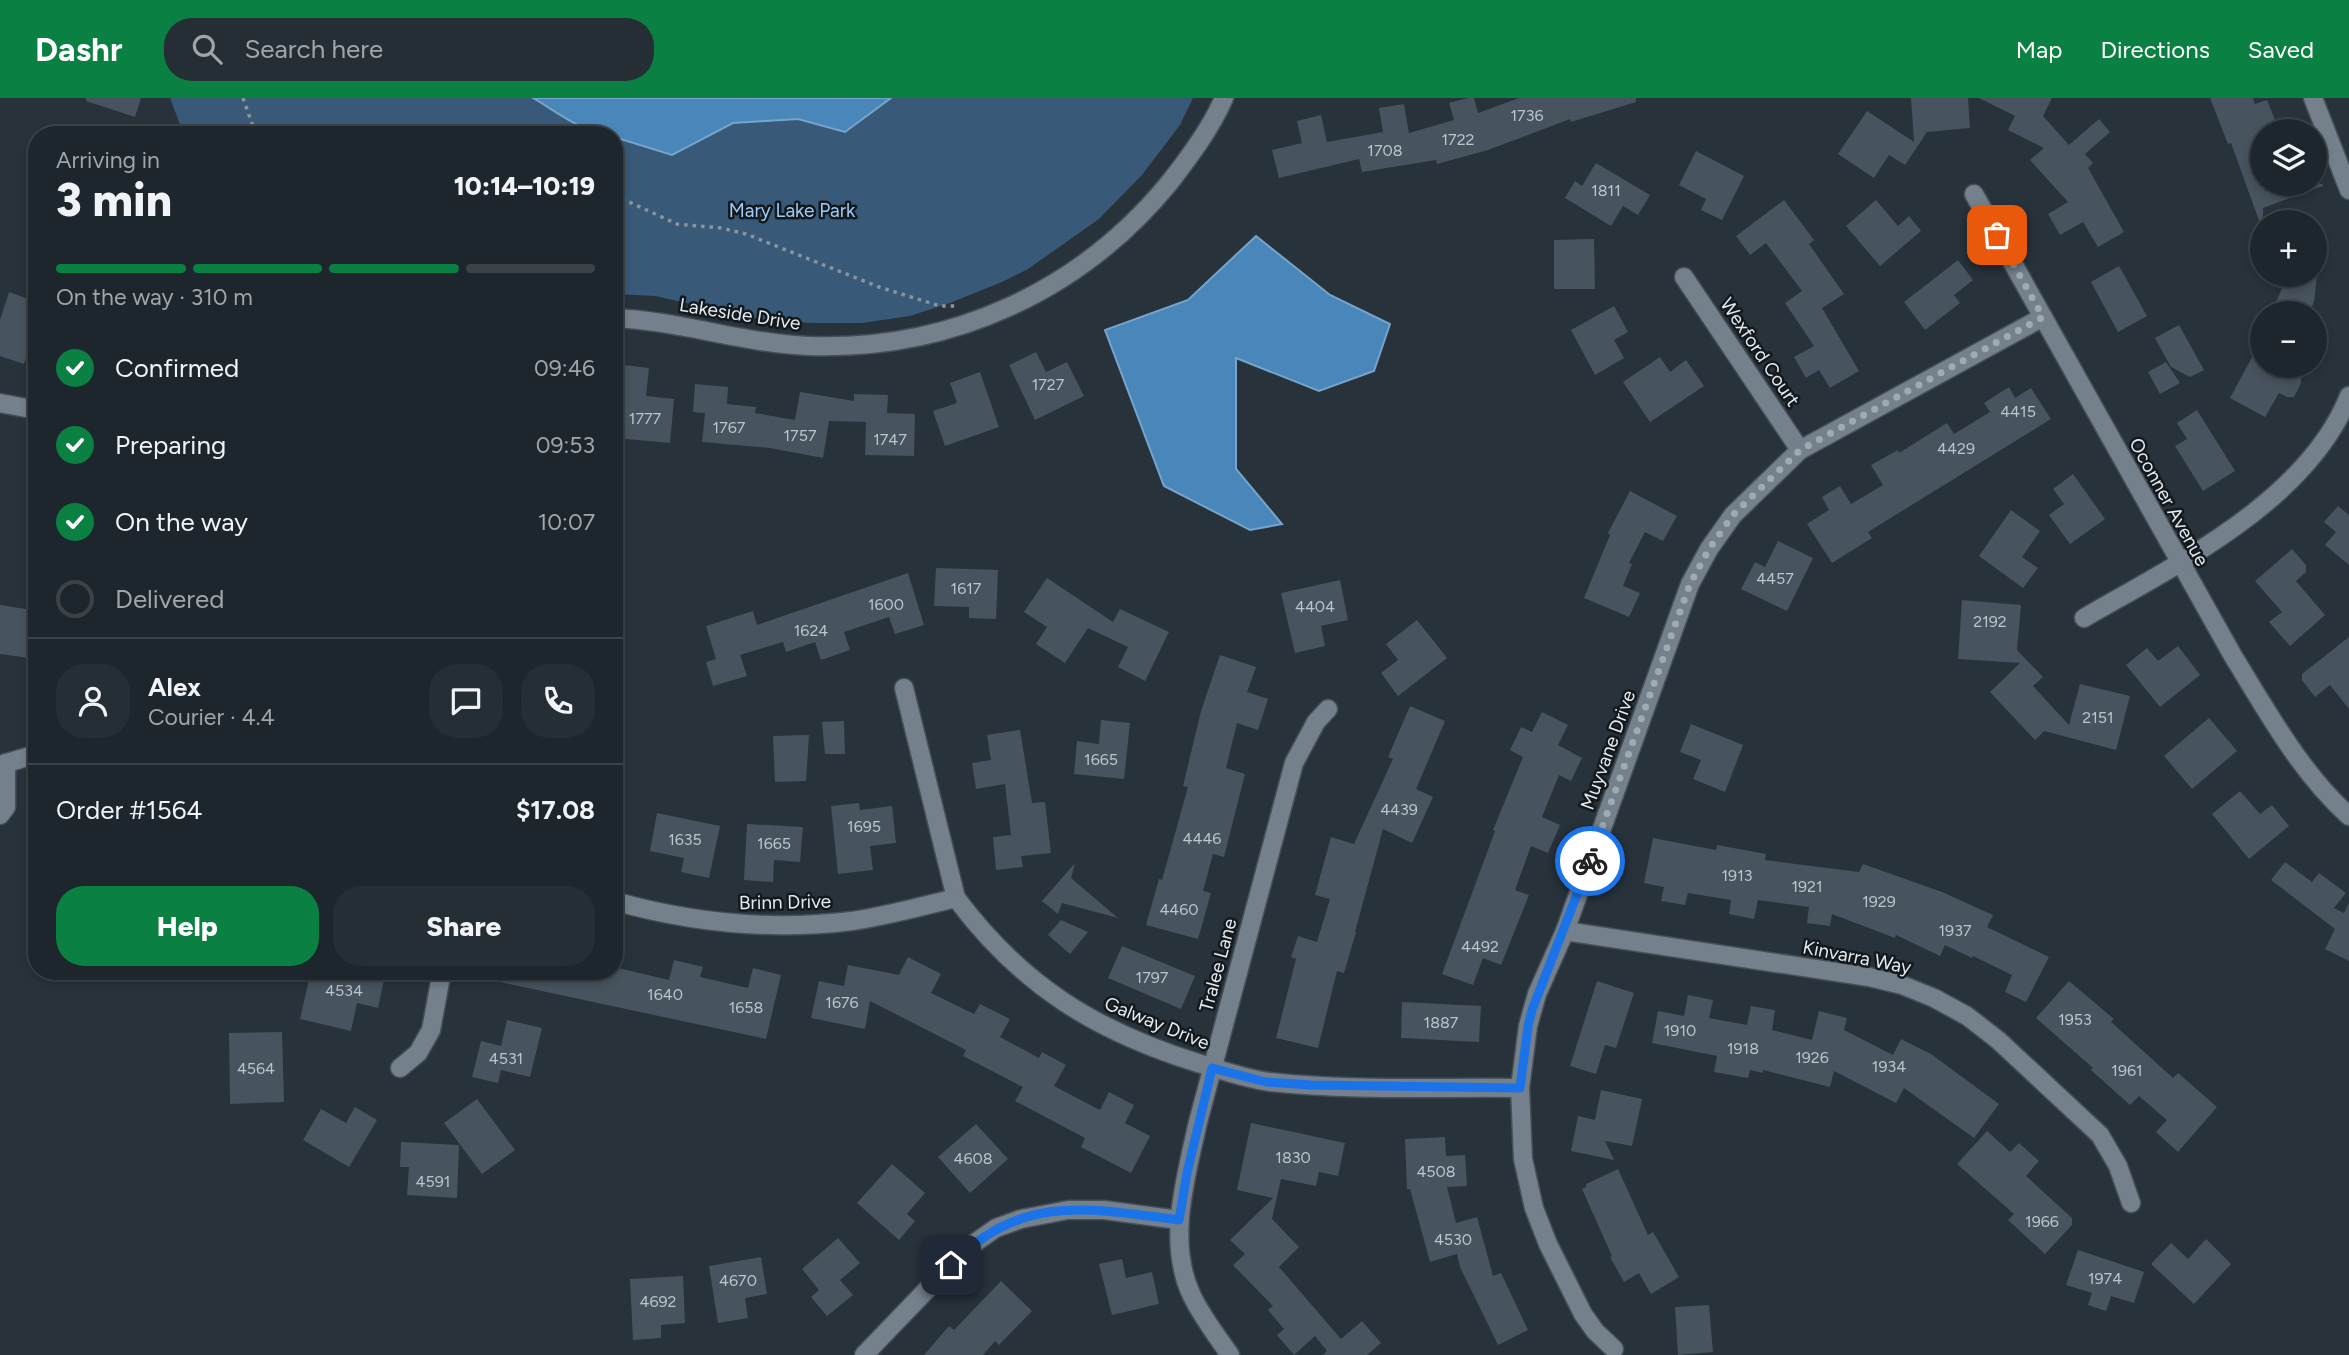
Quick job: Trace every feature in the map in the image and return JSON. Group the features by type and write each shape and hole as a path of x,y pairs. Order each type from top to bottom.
{"street":[{"name":"Lakeside Drive","path":"623,319 652,321 761,342 809,346 862,344 916,337 988,317 1058,283 1095,257 1144,214 1197,146 1224,98"},
{"path":"2313,98 2349,190"},
{"name":"Oconner Avenue","path":"1974,194 2179,563 2276,726 2319,784 2349,816"},
{"name":"Wexford Court","path":"1684,276 1800,450"},
{"name":"Muyvane Drive","path":"1614,1349 1595,1331 1583,1314 1548,1244 1534,1208 1523,1159 1520,1088 1528,1026 1538,994 1565,931 1690,584 1709,549 1733,515 1800,450 2043,317"},
{"path":"2084,618 2179,563 2263,506 2284,488 2329,435 2349,396"},
{"path":"0,403 28,408"},
{"name":"Galway Drive","path":"904,688 956,898 1023,973 1061,1001 1104,1027 1163,1052 1266,1082 1520,1088"},
{"name":"Tralee Lane","path":"1230,1355 1191,1295 1182,1263 1179,1220 1187,1173 1212,1068 1294,763 1316,722 1328,709"},
{"path":"0,815 6,807 3,764 28,757"},
{"name":"Brinn Drive","path":"623,903 697,919 765,926 852,921 956,898"},
{"name":"Kinvarra Way","path":"1565,931 1869,977 1902,985 1934,998 1967,1016 1998,1040 2100,1135 2118,1166 2131,1203"},
{"path":"400,1068 418,1053 431,1030 440,980"},
{"path":"864,1355 966,1249 996,1227 1031,1216 1069,1209 1104,1210 1179,1220"}],"path":[{"path":"243,98 253,126"},
{"path":"623,199 677,224 721,228 746,234 878,287 940,306"}],"green space":[{"name":"Mary Lake Park","path":"170,98 1193,98 1180,125 1142,175 1099,219 1028,269 950,303 910,316 862,323 769,321 655,296 623,294 623,126 181,126"}],"shaded area":[{"path":"533,98 891,98 845,132 798,119 733,123 672,155 623,140 623,126 580,126"},
{"path":"1256,236 1330,295 1390,324 1374,371 1319,391 1236,358 1236,469 1282,524 1250,530 1164,486 1105,330 1188,300"}],"building":[{"path":"86,98 141,98 135,117 86,101"},
{"path":"1474,98 1478,113 1519,98 1636,98 1636,102 1571,122 1570,119 1488,150 1437,164 1436,160 1362,172 1359,159 1279,178 1272,150 1302,143 1297,121 1321,115 1327,142 1383,132 1379,108 1404,104 1409,133 1454,120 1449,103"},
{"path":"1911,98 1968,98 1970,128 1927,132 1905,165 1889,155 1874,178 1838,154 1867,111 1914,142"},
{"path":"1979,98 2052,98 2043,116 2069,145 2099,119 2110,132 2085,154 2093,163 2088,168 2124,232 2098,247 2083,222 2060,235 2048,214 2068,202 2030,160 2044,148 2008,130 2015,116"},
{"path":"2210,98 2253,98 2255,104 2267,100 2275,119 2250,119 2250,196 2231,143 2228,144"},
{"path":"1696,151 1744,176 1722,220 1701,210 1706,199 1679,185"},
{"path":"1596,163 1650,195 1638,215 1623,206 1611,226 1565,198 1575,181 1582,186"},
{"path":"2250,196 2296,196 2263,210 2255,210"},
{"path":"1784,200 1814,240 1809,244 1844,294 1822,308 1859,371 1830,388 1819,370 1806,378 1794,357 1814,346 1785,303 1802,291 1766,243 1750,255 1736,236"},
{"path":"1876,200 1898,226 1909,216 1921,231 1880,266 1846,226"},
{"path":"1594,239 1595,289 1554,289 1554,240"},
{"path":"1958,260 1973,280 1954,295 1960,303 1925,330 1904,302"},
{"path":"2119,266 2147,316 2118,332 2091,282"},
{"path":"2283,287 2316,287 2314,301 2276,301"},
{"path":"9,292 28,299 28,352 24,364 0,356 0,320"},
{"path":"1614,306 1628,332 1614,340 1624,358 1595,375 1571,330"},
{"path":"2179,325 2204,370 2190,377 2171,367 2155,338"},
{"path":"1036,352 1046,372 1067,362 1084,396 1035,420 1009,365"},
{"path":"1660,357 1670,372 1686,360 1704,386 1650,422 1623,382"},
{"path":"2250,361 2250,378 2301,378 2294,397 2279,393 2265,417 2230,398"},
{"path":"2166,362 2180,383 2160,394 2148,372"},
{"path":"623,365 649,368 646,396 674,399 670,443 623,439"},
{"path":"980,372 999,427 945,446 933,411 957,403 950,383"},
{"path":"695,384 728,387 727,404 756,407 755,413 795,420 800,392 854,401 854,394 888,395 887,413 915,414 914,456 865,455 866,422 829,421 823,458 770,448 702,442 705,413 693,412"},
{"path":"2009,387 2015,398 2031,388 2051,419 1868,532 1872,538 1832,563 1807,524 1829,510 1822,497 1840,486 1851,504 1883,485 1871,465 1898,450 1899,453 1947,423 1954,434 1990,412 1984,403"},
{"path":"2197,410 2235,471 2203,491 2175,446 2187,439 2177,423"},
{"path":"2073,474 2105,519 2070,544 2049,515 2064,504 2053,489"},
{"path":"1630,491 1677,516 1663,541 1645,532 1629,563 1632,564 1623,586 1640,593 1629,617 1584,598 1610,535 1608,533"},
{"path":"2338,506 2349,515 2349,565 2325,545 2336,532 2324,522"},
{"path":"2011,510 2040,531 2022,557 2038,568 2023,588 1979,556"},
{"path":"1778,541 1813,558 1787,611 1741,589 1755,562 1765,567"},
{"path":"2292,549 2306,565 2306,572 2296,581 2325,615 2290,646 2269,622 2282,612 2255,581"},
{"path":"936,568 998,570 996,619 969,618 969,607 934,606"},
{"path":"908,573 924,625 895,634 889,617 844,632 850,650 821,660 815,642 786,652 783,642 740,655 747,676 713,686 706,662 716,659 706,626 753,611 757,625"},
{"path":"1047,578 1113,622 1120,609 1169,632 1145,681 1118,667 1128,647 1088,628 1065,663 1036,644 1047,627 1024,612"},
{"path":"1340,580 1348,620 1321,626 1325,646 1295,653 1281,593"},
{"path":"1962,600 2021,605 2017,650 2043,677 2033,686 2069,725 2080,684 2130,696 2116,750 2044,731 2035,740 1990,692 2020,663 1958,659"},
{"path":"0,605 28,609 28,658 0,654"},
{"path":"1417,620 1447,658 1398,696 1381,673 1398,660 1386,644"},
{"path":"2349,637 2349,709 2330,685 2315,697 2302,680 2302,674"},
{"path":"2178,646 2200,675 2160,707 2126,665 2147,648 2158,661"},
{"path":"1220,655 1256,667 1247,692 1268,699 1258,730 1237,723 1226,768 1245,774 1224,857 1213,854 1203,891 1211,893 1198,939 1146,925 1159,879 1162,880 1188,787 1183,786 1201,711"},
{"path":"1410,706 1445,721 1416,789 1433,797 1412,843 1383,829 1344,973 1337,971 1318,1048 1276,1038 1296,959 1291,957 1298,936 1317,942 1330,899 1315,895 1331,837 1354,844 1393,759 1388,757"},
{"path":"1542,712 1568,725 1558,745 1582,758 1571,781 1559,775 1542,817 1560,825 1548,853 1531,846 1515,890 1529,895 1501,965 1483,958 1473,985 1442,974 1495,831 1493,830 1523,757 1510,750 1521,727 1532,732"},
{"path":"2209,718 2237,751 2192,789 2164,756"},
{"path":"1101,720 1130,723 1124,779 1074,774 1077,741 1099,744"},
{"path":"844,721 845,754 825,754 822,722"},
{"path":"1691,724 1743,745 1725,792 1693,779 1701,760 1680,752"},
{"path":"1020,730 1032,803 1045,802 1051,853 1021,856 1023,867 996,870 993,837 1011,835 1005,784 976,789 972,763 991,760 987,735"},
{"path":"809,735 806,781 775,782 773,736"},
{"path":"2240,791 2260,814 2272,805 2289,826 2249,859 2212,814"},
{"path":"859,803 860,810 892,806 896,843 870,846 873,870 838,874 831,806"},
{"path":"657,813 720,826 709,878 681,872 684,858 650,851"},
{"path":"747,824 803,827 800,862 774,860 773,882 744,880"},
{"path":"1653,838 1716,850 1717,845 1766,854 1765,860 1859,872 1863,864 1942,892 1993,915 1987,927 2049,957 2026,1002 2005,992 2012,975 1973,956 1972,958 1945,945 1940,956 1896,935 1895,938 1832,914 1830,926 1807,923 1809,907 1758,900 1754,919 1729,914 1731,900 1688,893 1685,905 1661,901 1664,887 1644,883"},
{"path":"2285,862 2312,882 2319,873 2346,893 2334,908 2344,913 2349,903 2349,961 2325,949 2335,929 2271,880"},
{"path":"1075,863 1071,878 1118,918 1062,903 1058,914 1042,901"},
{"path":"1061,920 1088,932 1070,954 1048,935"},
{"path":"1122,946 1195,976 1181,1009 1108,978"},
{"path":"908,957 941,974 931,993 974,1014 980,1004 1010,1019 1000,1037 1039,1058 1042,1052 1066,1065 1054,1086 1100,1110 1109,1092 1134,1105 1125,1123 1150,1136 1131,1173 1081,1147 1085,1138 1015,1101 1023,1087 963,1056 966,1050 870,1001 865,1029 811,1018 819,981 844,986 848,965 899,975"},
{"path":"674,960 703,967 700,977 748,988 753,968 781,975 766,1039 491,980 623,980 623,969 669,980"},
{"path":"309,980 384,980 378,1008 357,1003 351,1031 300,1019"},
{"path":"1597,981 1634,993 1616,1048 1605,1045 1596,1074 1570,1066"},
{"path":"2069,981 2114,1019 2111,1022 2173,1078 2178,1073 2217,1107 2178,1152 2156,1132 2167,1120 2139,1096 2130,1105 2036,1018"},
{"path":"1688,995 1713,1000 1709,1018 1747,1025 1751,1006 1775,1010 1772,1030 1812,1040 1819,1011 1847,1018 1844,1030 1893,1055 1901,1039 1931,1054 1999,1104 1974,1138 1904,1088 1896,1103 1834,1071 1830,1087 1763,1070 1763,1073 1750,1070 1748,1078 1714,1072 1717,1056 1652,1043 1658,1011 1684,1016"},
{"path":"1402,1002 1481,1006 1479,1042 1401,1038"},
{"path":"507,1020 542,1028 530,1077 501,1070 498,1083 472,1077 481,1041 501,1046"},
{"path":"282,1032 284,1102 230,1104 229,1033"},
{"path":"1601,1090 1642,1099 1632,1146 1605,1141 1614,1160 1571,1151 1578,1116 1595,1120"},
{"path":"477,1099 515,1150 482,1174 444,1123"},
{"path":"355,1107 377,1120 349,1167 303,1140 321,1109 346,1123"},
{"path":"1251,1123 1345,1143 1338,1176 1319,1172 1316,1186 1281,1179 1272,1219 1299,1247 1279,1267 1341,1339 1362,1321 1381,1343 1367,1355 1323,1355 1327,1351 1315,1336 1294,1355 1277,1335 1284,1329 1268,1310 1273,1306 1233,1265 1245,1254 1230,1240 1273,1198 1237,1190"},
{"path":"976,1124 1008,1159 970,1193 938,1157"},
{"path":"1987,1131 2010,1152 2019,1143 2039,1161 2026,1176 2072,1218 2072,1225 2045,1254 2008,1220 2014,1214 1957,1164"},
{"path":"1445,1137 1446,1156 1465,1155 1467,1186 1447,1187 1456,1223 1477,1217 1493,1276 1501,1273 1528,1330 1498,1345 1460,1267 1457,1254 1430,1262 1410,1189 1407,1189 1405,1139"},
{"path":"401,1142 459,1145 457,1198 407,1195 409,1167 400,1167"},
{"path":"892,1164 925,1193 907,1214 915,1221 899,1240 857,1203"},
{"path":"1618,1169 1648,1235 1653,1232 1679,1277 1651,1294 1639,1273 1624,1282 1610,1257 1612,1256 1582,1189 1586,1184"},
{"path":"838,1238 860,1263 840,1280 853,1295 827,1316 811,1297 819,1290 802,1269"},
{"path":"2206,1239 2231,1264 2194,1304 2151,1264 2171,1243 2188,1259"},
{"path":"2078,1250 2144,1272 2134,1303 2111,1296 2106,1311 2088,1305 2092,1293 2066,1285"},
{"path":"761,1257 767,1294 745,1298 748,1318 718,1323 709,1266"},
{"path":"1122,1259 1126,1278 1152,1272 1159,1304 1112,1315 1099,1264"},
{"path":"683,1276 685,1323 661,1325 661,1338 633,1340 630,1279"},
{"path":"1001,1281 1032,1311 999,1345 995,1341 983,1355 924,1355 949,1326 954,1330"},
{"path":"1709,1305 1713,1352 1678,1355 1675,1307"}],"way so far":[{"path":"1590,861 1690,584 1709,549 1733,515 1800,450 2043,317 1997,235"}],"route":[{"path":"951,1265 966,1249 996,1227 1050,1212 1069,1209 1104,1210 1179,1220 1198,1122 1212,1068 1266,1082 1311,1085 1520,1088 1532,1010 1590,861"}]}
